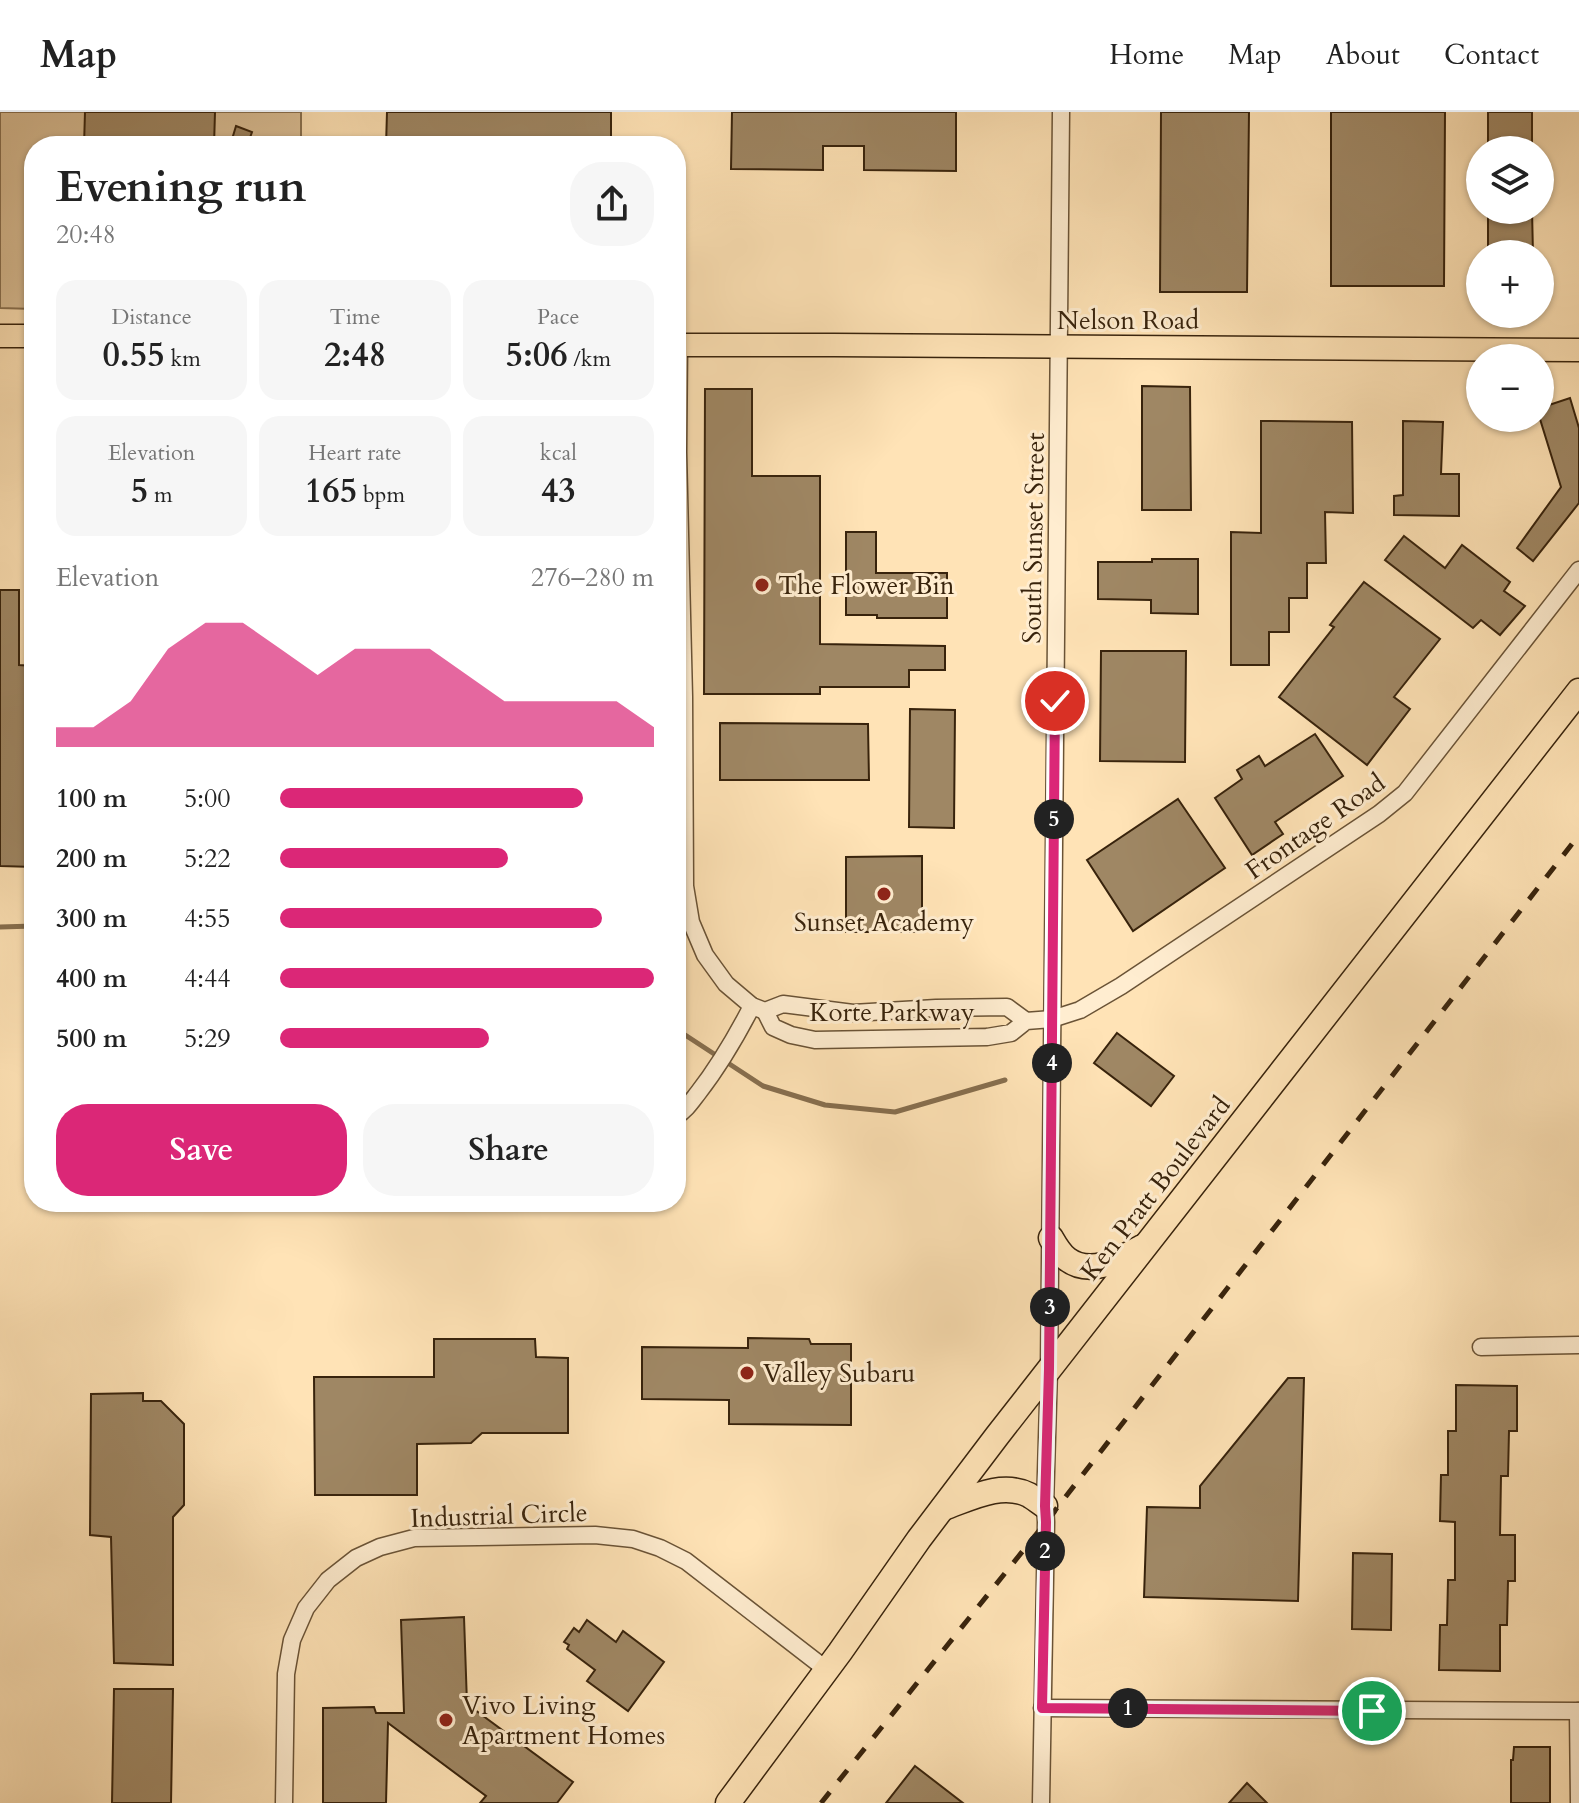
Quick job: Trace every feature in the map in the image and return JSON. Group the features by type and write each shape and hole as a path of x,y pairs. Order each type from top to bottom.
{"highway":[{"name":"Ken Pratt Boulevard","path":"728,1803 943,1508 1049,1369 1579,691"},
{"path":"1051,1238 1065,1258 1088,1266 1117,1260 1148,1244"},
{"path":"943,1508 1006,1489 1027,1494 1045,1506"}],"main road":[{"path":"1548,344 1579,335"},
{"path":"0,336 24,336"},
{"name":"Nelson Road","path":"686,345 1466,349"},
{"name":"Nelson Road","path":"1554,349 1579,350"}],"street":[{"name":"South Sunset Street","path":"1041,1803 1051,1238 1061,112"},
{"name":"Frontage Road","path":"1052,1019 1080,1010 1121,986 1379,814 1405,793 1579,570"},
{"name":"Korte Parkway","path":"686,892 691,922 705,955 726,984 758,1008 773,1027 791,1035 815,1040 987,1037 1011,1033 1026,1021 1052,1019"},
{"name":"Korte Parkway","path":"758,1008 783,1004 853,1013 1007,1007 1026,1021"},
{"path":"686,1108 758,1008"},
{"path":"1481,1347 1579,1345"},
{"name":"Industrial Circle","path":"284,1803 286,1674 292,1640 306,1608 328,1580 356,1558 380,1547 414,1538 595,1535 633,1539 686,1561 827,1670"},
{"name":"South Sunset Street","path":"1043,1636 1045,1546"},
{"path":"1042,1708 1578,1711 1579,1803"}],"shaded area":[{"path":"0,112 301,112 301,136 24,136 24,309 0,308"}],"building":[{"path":"85,112 215,112 214,136 84,136"},
{"path":"387,112 611,112 611,136 386,136"},
{"path":"732,112 956,112 956,171 864,170 864,146 823,146 823,170 731,169"},
{"path":"1161,112 1249,112 1247,292 1160,292"},
{"path":"1331,112 1445,112 1444,286 1331,286"},
{"path":"1488,112 1532,112 1532,136 1488,136"},
{"path":"236,126 252,132 251,136 233,136"},
{"path":"1488,224 1532,224 1533,240 1488,240"},
{"path":"1142,386 1190,387 1191,510 1142,510"},
{"name":"The Flower Bin","path":"705,389 752,389 752,476 820,476 820,644 945,646 945,670 909,670 909,687 820,687 820,694 704,694"},
{"path":"1570,398 1579,428 1579,503 1533,561 1517,548 1561,487 1544,432 1554,432 1554,403"},
{"path":"1261,421 1352,422 1353,513 1325,512 1326,563 1307,563 1307,598 1289,598 1289,632 1269,632 1269,665 1231,665 1231,532 1261,533"},
{"path":"1403,421 1443,422 1441,474 1459,474 1459,516 1394,515 1394,496 1403,495"},
{"path":"846,532 876,532 876,573 947,573 947,618 846,615"},
{"path":"1404,536 1445,568 1462,545 1510,582 1504,591 1525,606 1500,635 1481,620 1473,628 1385,560"},
{"path":"1152,559 1198,559 1198,614 1151,613 1151,600 1098,599 1098,562 1152,562"},
{"path":"1364,582 1440,639 1394,697 1410,709 1367,765 1279,697 1334,627 1330,625"},
{"path":"0,590 19,590 19,665 24,665 24,867 0,866"},
{"path":"1101,651 1186,651 1185,762 1100,761"},
{"path":"910,709 955,710 954,828 909,827"},
{"path":"720,723 868,724 869,780 720,780"},
{"path":"1315,734 1343,776 1275,822 1283,834 1252,855 1215,798 1242,779 1237,770 1259,756 1265,766"},
{"path":"1178,799 1225,868 1133,931 1087,860"},
{"name":"Sunset Academy","path":"922,856 922,932 846,932 846,857"},
{"path":"1117,1033 1174,1076 1151,1106 1094,1063"},
{"name":"Valley Subaru","path":"748,1338 809,1339 811,1344 851,1344 851,1425 729,1424 729,1400 642,1399 642,1347 748,1348"},
{"path":"434,1339 535,1339 536,1357 568,1358 568,1433 482,1433 471,1443 417,1444 417,1495 315,1495 314,1377 434,1377"},
{"path":"1288,1378 1304,1378 1298,1601 1144,1597 1147,1507 1200,1508 1200,1486"},
{"path":"1456,1385 1517,1386 1517,1431 1509,1431 1508,1476 1501,1476 1500,1535 1515,1535 1515,1581 1508,1581 1507,1625 1500,1625 1500,1671 1439,1670 1440,1625 1447,1625 1448,1580 1455,1580 1455,1522 1440,1521 1441,1475 1448,1475 1448,1431 1456,1431"},
{"path":"143,1393 143,1401 161,1401 184,1424 184,1505 173,1517 173,1665 114,1663 111,1537 90,1535 91,1394"},
{"path":"1353,1553 1392,1554 1391,1630 1352,1629"},
{"name":"Vivo Living Apartment Homes","path":"464,1617 467,1704 573,1782 557,1803 480,1803 486,1796 388,1723 386,1803 323,1803 323,1708 374,1707 376,1713 404,1713 401,1620"},
{"path":"587,1620 616,1642 623,1631 664,1662 628,1711 587,1681 595,1670 567,1649 569,1645 564,1642 574,1628 579,1632"},
{"path":"114,1689 173,1689 171,1803 112,1803"},
{"path":"1514,1747 1550,1747 1550,1803 1511,1803"},
{"path":"915,1766 963,1803 886,1803"},
{"path":"1247,1783 1267,1803 1229,1803"}],"waterway":[{"path":"0,927 24,926"},
{"path":"686,1036 763,1086 825,1105 895,1112 1005,1080"}],"railway":[{"path":"821,1803 1046,1522 1579,835"}],"place":[{"name":"The Flower Bin","path":"762,585"},
{"name":"Sunset Academy","path":"884,894"},
{"name":"Valley Subaru","path":"747,1373"},
{"name":"Vivo Living Apartment Homes","path":"446,1720"}],"route":[{"path":"1055,701 1049,1369 1042,1708 1372,1711"}]}
